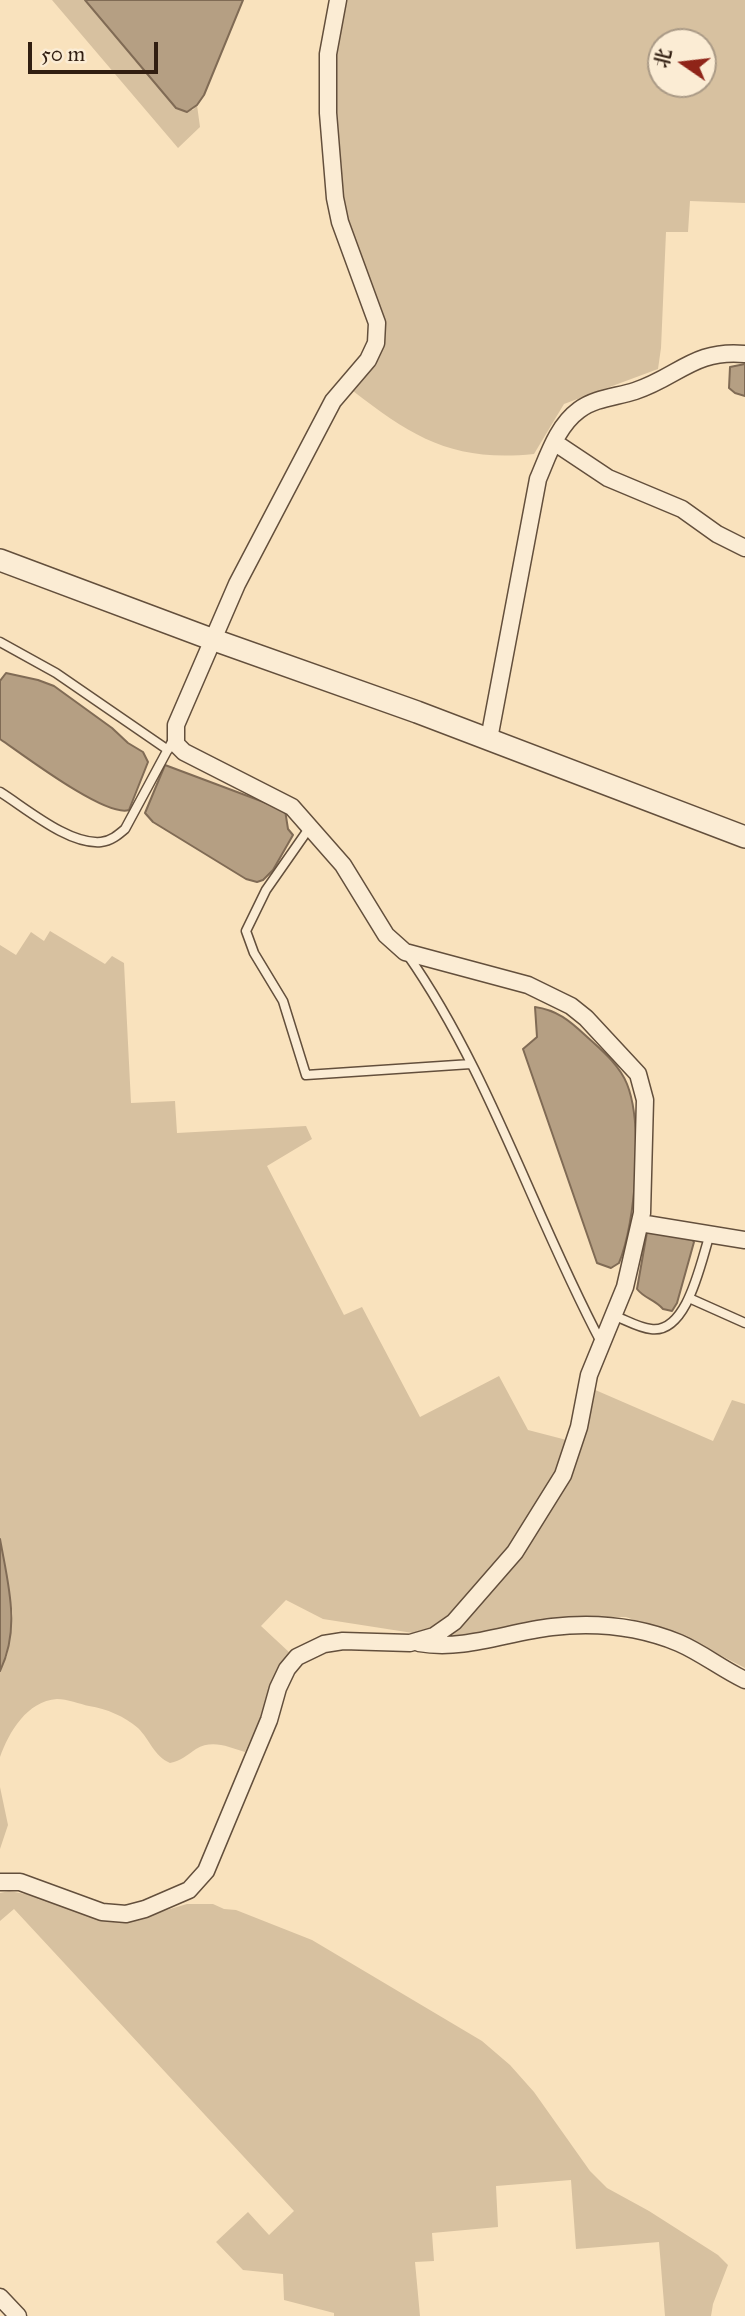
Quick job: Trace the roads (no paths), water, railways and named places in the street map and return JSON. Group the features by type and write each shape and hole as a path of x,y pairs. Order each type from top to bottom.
{"street":[{"path":"338,0 328,54 328,113 335,198 340,222 377,323 376,343 368,360 333,401 237,584 176,725 171,744 176,744 184,752 287,803 343,865 386,935 405,952 528,985 571,1006 586,1018 638,1074 645,1100 640,1223 625,1287 589,1376 572,1451 563,1475 515,1552 454,1622 417,1643"},
{"path":"489,739 538,479 564,425 578,411 596,401 643,388 705,357 724,352 745,354"},
{"path":"554,442 608,478 682,509 717,534 745,548"},
{"path":"0,560 489,739 745,837"},
{"path":"640,1223 745,1240"},
{"path":"0,1882 20,1882 114,1914 145,1909 189,1890 209,1866 287,1670 297,1657 324,1644 343,1641 452,1646 552,1627 617,1626 642,1630 680,1644 745,1680"},
{"path":"0,2297 18,2316"}],"lane":[{"path":"0,642 171,744 125,830 102,842 74,839 0,792"},
{"path":"310,827 266,890 246,931 254,953 283,1001 306,1074 471,1064"},
{"path":"405,952 458,1034 577,1297 602,1345"},
{"path":"615,1316 651,1329 663,1329 674,1322 685,1308 710,1234"},
{"path":"689,1298 745,1323"}]}
